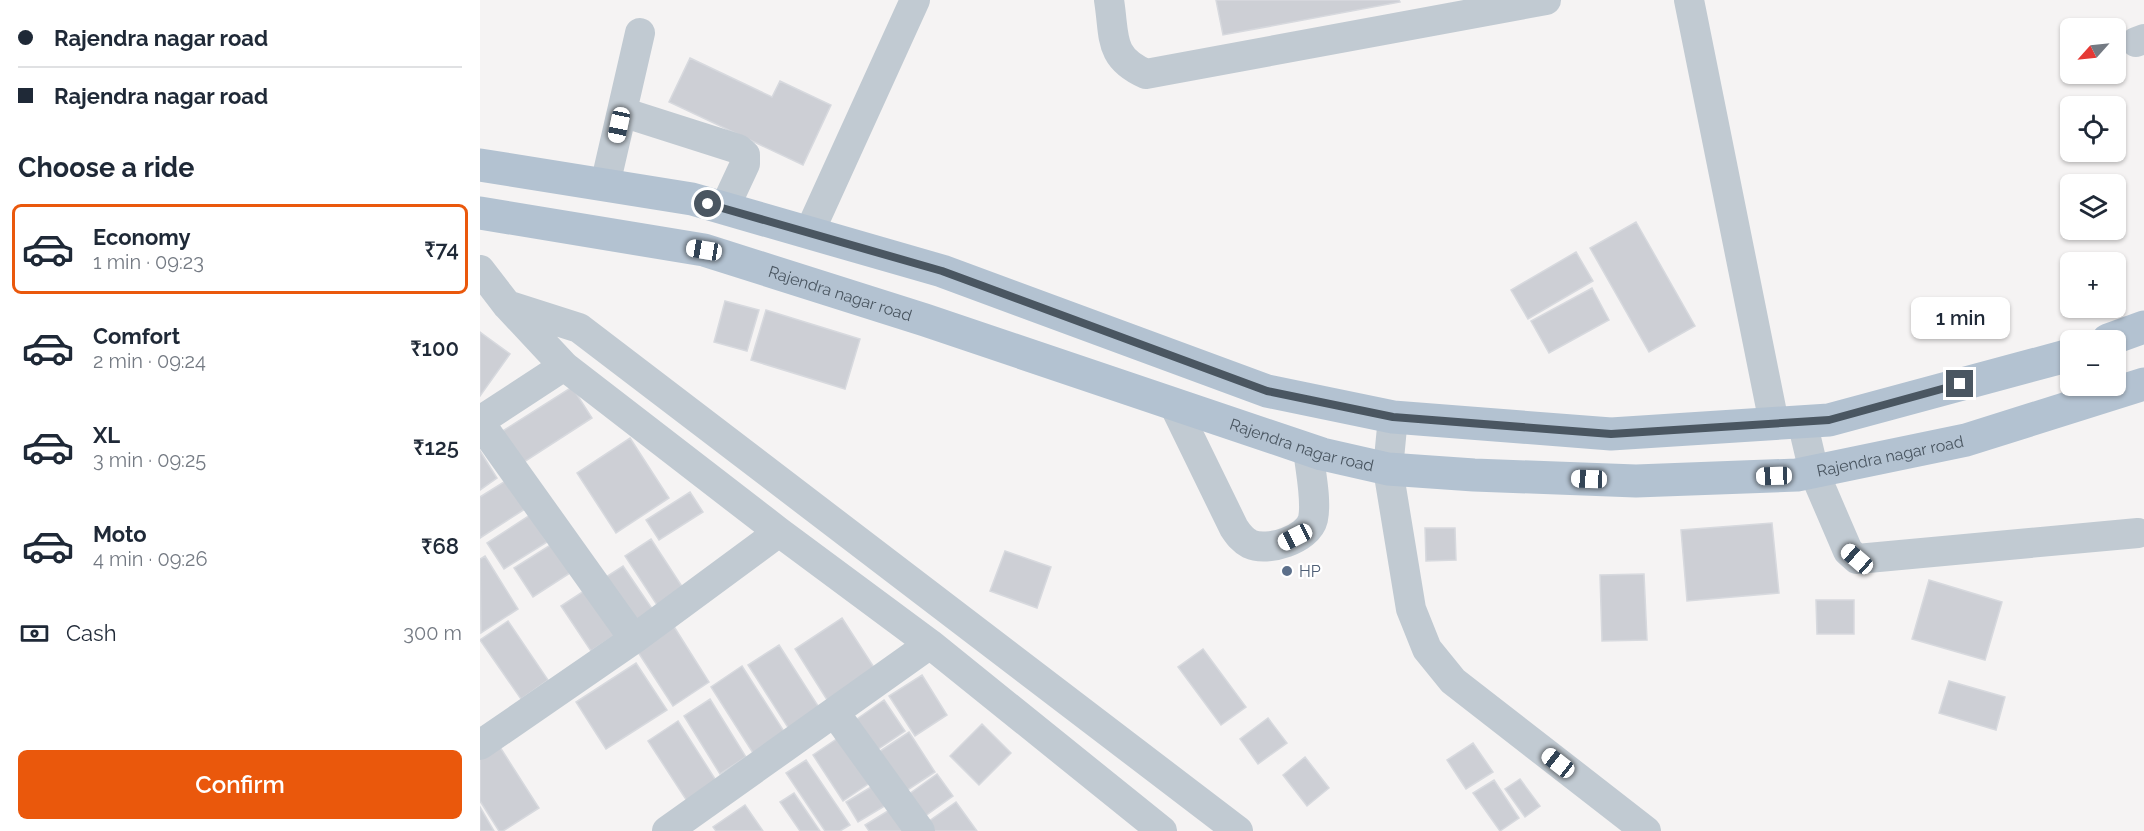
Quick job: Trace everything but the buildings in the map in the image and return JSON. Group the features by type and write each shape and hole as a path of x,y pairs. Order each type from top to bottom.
{"main road":[{"path":"480,165 692,200 942,271 1267,391 1393,417 1611,434 1829,420 2060,357"},
{"name":"Rajendra nagar road","path":"480,213 704,250 1308,449 1388,469 1636,481 1797,475 1966,440 2144,384"},
{"path":"2126,334 2144,327"}],"street":[{"path":"809,233 915,0"},
{"path":"1109,0 1117,52 1129,66 1146,74 1546,0"},
{"path":"1689,0 1788,422 1814,472 1848,551 1857,559 2138,533"},
{"path":"605,185 640,33"},
{"path":"622,112 738,149 745,155 745,164 724,209"},
{"path":"480,270 507,305 564,366 779,532 930,644 1162,831"},
{"path":"507,305 579,328 1238,831"},
{"path":"564,366 480,422 634,639"},
{"path":"1173,403 1234,528 1242,539 1251,545 1270,546 1284,543 1303,533 1310,526 1313,511 1308,449"},
{"path":"1393,417 1388,469 1411,609 1427,649 1453,681 1646,831"},
{"path":"480,746 634,639 779,532"},
{"path":"667,831 930,644"},
{"path":"835,712 920,831"}],"place":[{"name":"HP","path":"1287,571"}],"route":[{"path":"708,204 942,271 1267,391 1393,417 1611,434 1829,420 1960,384"}]}
